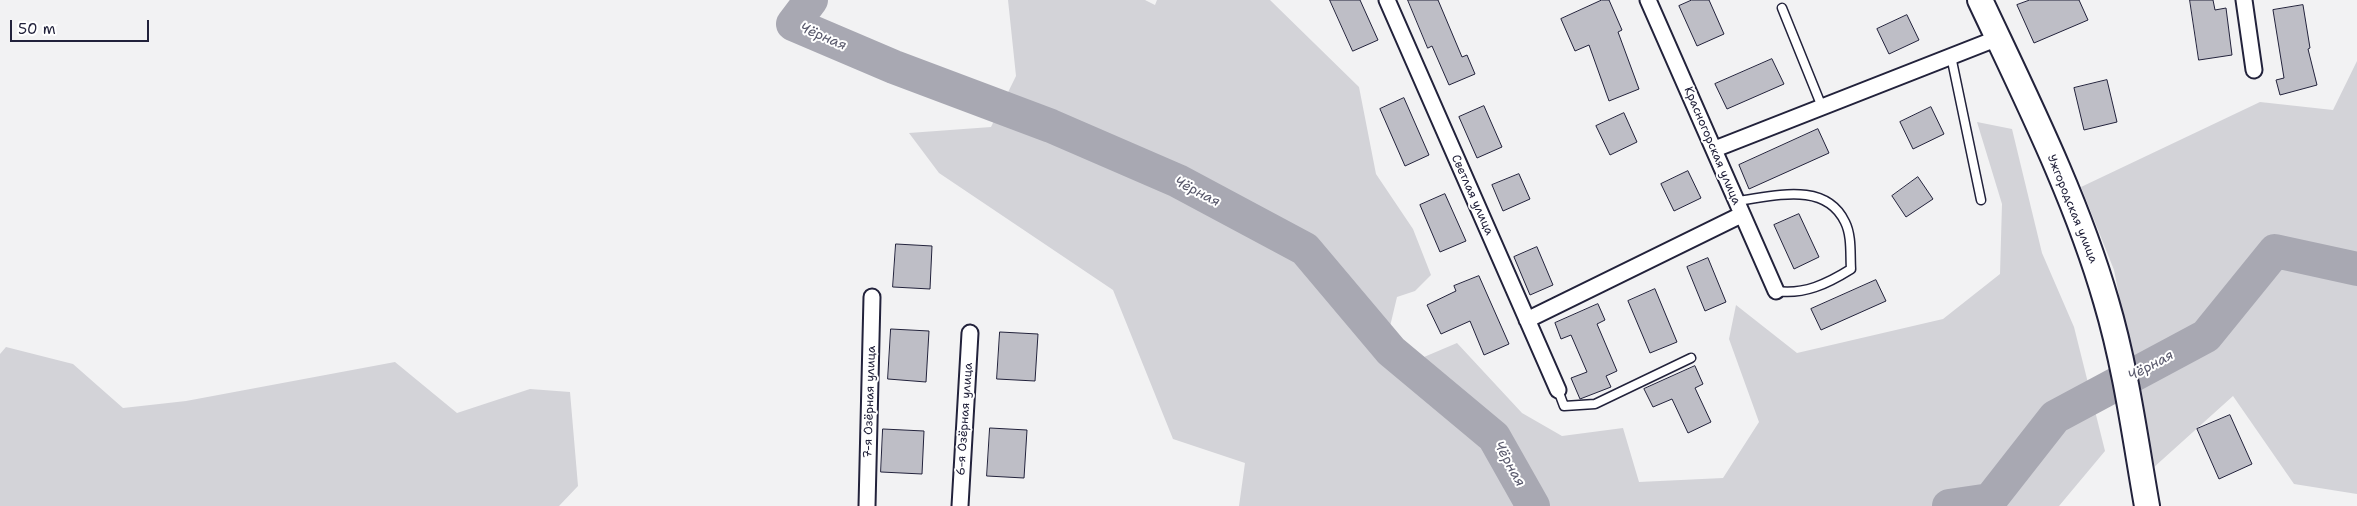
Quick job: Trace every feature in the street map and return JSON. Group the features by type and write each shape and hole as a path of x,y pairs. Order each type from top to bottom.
{"main road":[{"name":"Ужгородская улица","path":"1980,0 2050,154 2087,242 2107,302 2122,364 2146,506"}],"street":[{"name":"Светлая улица","path":"1387,0 1558,390"},
{"name":"Красногорская улица","path":"1648,0 1776,291"},
{"path":"2244,0 2254,70"},
{"path":"1714,149 1998,38"},
{"path":"1527,320 1738,208"},
{"name":"7-я Озёрная улица","path":"867,506 872,298"},
{"name":"6-я Озёрная улица","path":"960,506 970,332"}],"lane":[{"path":"1782,8 1822,106"},
{"path":"1951,56 1980,200"},
{"path":"1738,208 1800,194 1826,199 1845,222 1850,242 1851,269 1832,281 1793,294 1776,291"},
{"path":"1558,390 1564,406 1594,404 1691,358"}],"shaded area":[{"path":"1008,0 1145,0 1155,5 1157,0 1270,0 1359,87 1376,174 1413,229 1431,275 1415,291 1397,297 1387,339 1424,357 1457,343 1522,413 1562,436 1623,428 1639,482 1723,478 1759,422 1729,339 1736,305 1797,353 1943,319 2000,274 2002,204 1977,122 2012,129 2042,253 2074,327 2105,451 2059,506 1239,506 1245,463 1173,439 1113,290 939,173 909,133 991,127 1016,76"},
{"path":"2357,61 2357,494 2294,484 2233,396 2153,468 2114,270 2081,187 2260,102 2333,110"},
{"path":"6,347 73,364 123,408 186,401 395,362 457,413 530,389 570,392 578,486 559,506 0,506 0,354"}],"building":[{"path":"1330,0 1360,0 1378,40 1353,51"},
{"path":"1408,0 1438,0 1462,57 1467,55 1475,74 1449,85 1432,46 1428,48"},
{"path":"1602,0 1609,0 1622,30 1618,32 1639,89 1609,101 1589,45 1575,51 1561,19"},
{"path":"1692,0 1709,0 1724,34 1697,46 1679,6"},
{"path":"2030,0 2079,0 2088,20 2034,43 2017,5"},
{"path":"2190,0 2213,0 2215,10 2226,8 2232,55 2199,60"},
{"path":"2303,5 2310,48 2308,49 2317,85 2280,95 2276,80 2284,78 2273,10"},
{"path":"1907,15 1919,40 1889,54 1877,29"},
{"path":"1772,59 1784,84 1727,109 1715,84"},
{"path":"2107,80 2117,122 2084,130 2074,88"},
{"path":"1404,98 1429,155 1405,166 1380,109"},
{"path":"1484,106 1502,147 1477,158 1459,117"},
{"path":"1931,107 1944,134 1913,149 1900,122"},
{"path":"1624,113 1637,142 1610,155 1596,126"},
{"path":"1818,129 1829,153 1749,189 1739,165"},
{"path":"1688,171 1701,198 1674,211 1661,184"},
{"path":"1519,174 1530,199 1503,211 1492,185"},
{"path":"1918,177 1933,199 1906,217 1892,196"},
{"path":"1445,194 1466,241 1440,252 1420,205"},
{"path":"1799,214 1819,257 1794,269 1774,225"},
{"path":"896,244 932,246 930,289 893,287"},
{"path":"1537,247 1553,285 1530,295 1514,257"},
{"path":"1708,258 1726,302 1705,311 1687,267"},
{"path":"1479,276 1509,344 1484,355 1470,321 1441,334 1427,305 1456,291 1454,286"},
{"path":"1876,280 1886,301 1821,330 1811,309"},
{"path":"1655,289 1677,342 1650,353 1628,301"},
{"path":"1598,304 1605,320 1597,324 1617,371 1606,376 1611,387 1580,399 1571,378 1587,372 1571,335 1561,339 1555,323"},
{"path":"891,329 929,331 926,382 888,379"},
{"path":"1000,332 1038,334 1035,381 997,379"},
{"path":"1695,366 1703,384 1695,388 1711,422 1688,433 1672,399 1653,407 1644,389"},
{"path":"2230,415 2252,464 2219,479 2197,429"},
{"path":"990,428 1027,430 1024,478 987,476"},
{"path":"883,429 924,431 922,474 881,472"}],"waterway":[{"name":"Чёрная","path":"811,0 793,24 894,67 1051,126 1178,181 1305,249 1391,351 1494,437 1533,506"},
{"name":"Чёрная","path":"1949,506 1990,500 2055,417 2206,336 2275,251 2357,269"}]}
